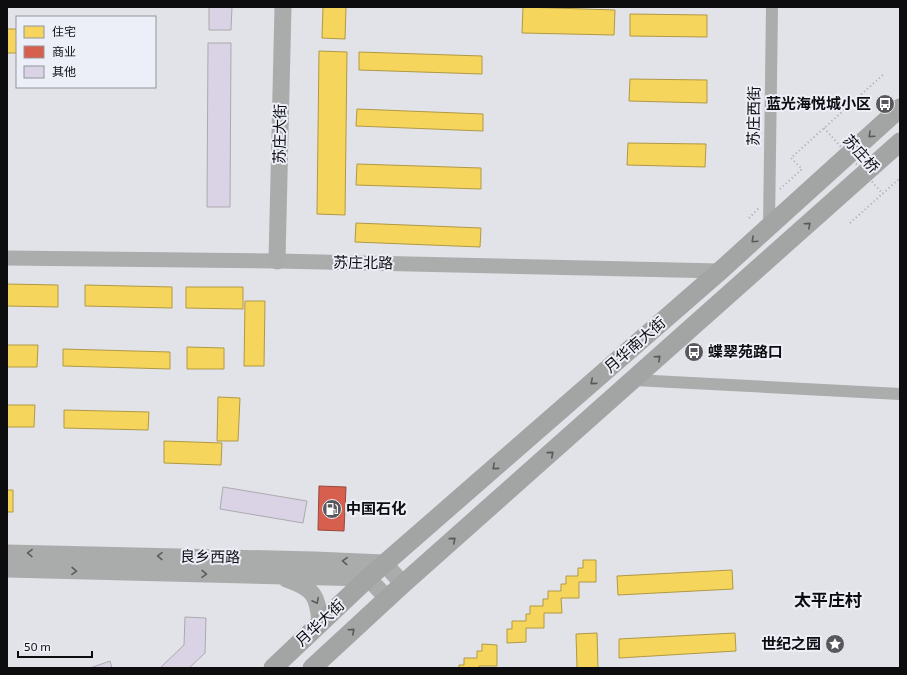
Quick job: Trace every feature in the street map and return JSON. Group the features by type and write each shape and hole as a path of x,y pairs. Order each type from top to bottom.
{"main road":[{"name":"苏庄大街","path":"277,261 283,7"},
{"name":"月华南大街","path":"368,578 720,271 900,108"},
{"name":"月华南大街","path":"388,599 403,584 900,142"},
{"path":"411,540 411,550 414,557 431,560"},
{"name":"良乡西路","path":"7,553 384,563"},
{"path":"384,563 403,584"},
{"name":"良乡西路","path":"7,569 368,578"},
{"path":"274,576 301,585 312,594 318,606 320,624"},
{"path":"368,578 388,599"},
{"name":"月华大街","path":"272,668 368,578"},
{"name":"月华大街","path":"318,663 388,599"},
{"path":"303,639 313,638 322,645 318,663"}],"street":[{"name":"苏庄西街","path":"769,226 772,7"},
{"name":"苏庄北路","path":"7,258 277,261 720,271"},
{"path":"634,380 900,394"}],"path":[{"path":"781,188 802,169 791,158 885,73"},
{"name":"苏庄桥","path":"824,128 883,194"},
{"path":"850,223 900,178"}],"building: 住宅":[{"path":"323,7 346,7 345,39 322,38"},
{"path":"523,7 615,10 614,35 522,33"},
{"path":"630,14 707,15 707,37 630,36"},
{"path":"7,29 16,29 16,53 7,53"},
{"path":"319,51 347,52 345,215 317,214"},
{"path":"359,52 482,56 482,74 359,70"},
{"path":"630,79 707,80 707,103 629,101"},
{"path":"357,109 483,114 483,131 356,126"},
{"path":"628,143 706,144 705,167 627,165"},
{"path":"357,164 481,168 481,189 356,185"},
{"path":"356,223 481,228 480,247 355,242"},
{"path":"7,284 58,285 58,307 7,306"},
{"path":"85,285 172,287 172,308 85,306"},
{"path":"186,287 243,287 243,309 186,308"},
{"path":"245,301 265,301 264,366 244,366"},
{"path":"7,345 38,345 37,367 7,367"},
{"path":"187,347 224,348 224,369 187,369"},
{"path":"63,349 170,352 170,369 63,366"},
{"path":"218,397 240,398 238,441 217,441"},
{"path":"7,405 35,405 34,427 7,427"},
{"path":"64,410 149,412 148,430 64,428"},
{"path":"164,441 222,443 221,465 164,463"},
{"path":"7,490 13,490 13,512 7,512"},
{"path":"583,560 596,560 596,582 579,582 579,598 561,598 562,613 544,613 544,628 526,628 526,642 507,643 507,629 512,629 512,621 526,621 526,614 530,614 530,606 543,606 543,599 548,599 548,591 561,591 561,584 566,584 566,576 578,576 578,568 583,568"},
{"path":"732,570 733,589 618,595 617,576"},
{"path":"597,633 598,668 577,668 576,634"},
{"path":"735,633 736,651 619,658 619,639"},
{"path":"482,644 497,645 497,666 459,668 459,665 464,665 464,658 477,658 477,651 482,651"}],"building: 商业":[{"name":"中国石化","path":"319,486 346,487 344,531 318,530"}],"building: 其他":[{"path":"209,7 232,7 231,30 209,30"},
{"path":"208,43 231,43 230,207 207,207"},
{"path":"223,487 307,501 303,523 220,509"},
{"path":"185,617 206,618 205,653 189,668 160,668 184,645"},
{"path":"110,661 112,668 90,668"}],"place":[{"name":"蓝光海悦城小区","path":"885,104"},
{"name":"蝶翠苑路口","path":"694,352"},
{"name":"中国石化","path":"332,509"},
{"name":"世纪之园","path":"835,644"}],"district":[{"name":"太平庄村","path":"828,600"}]}
